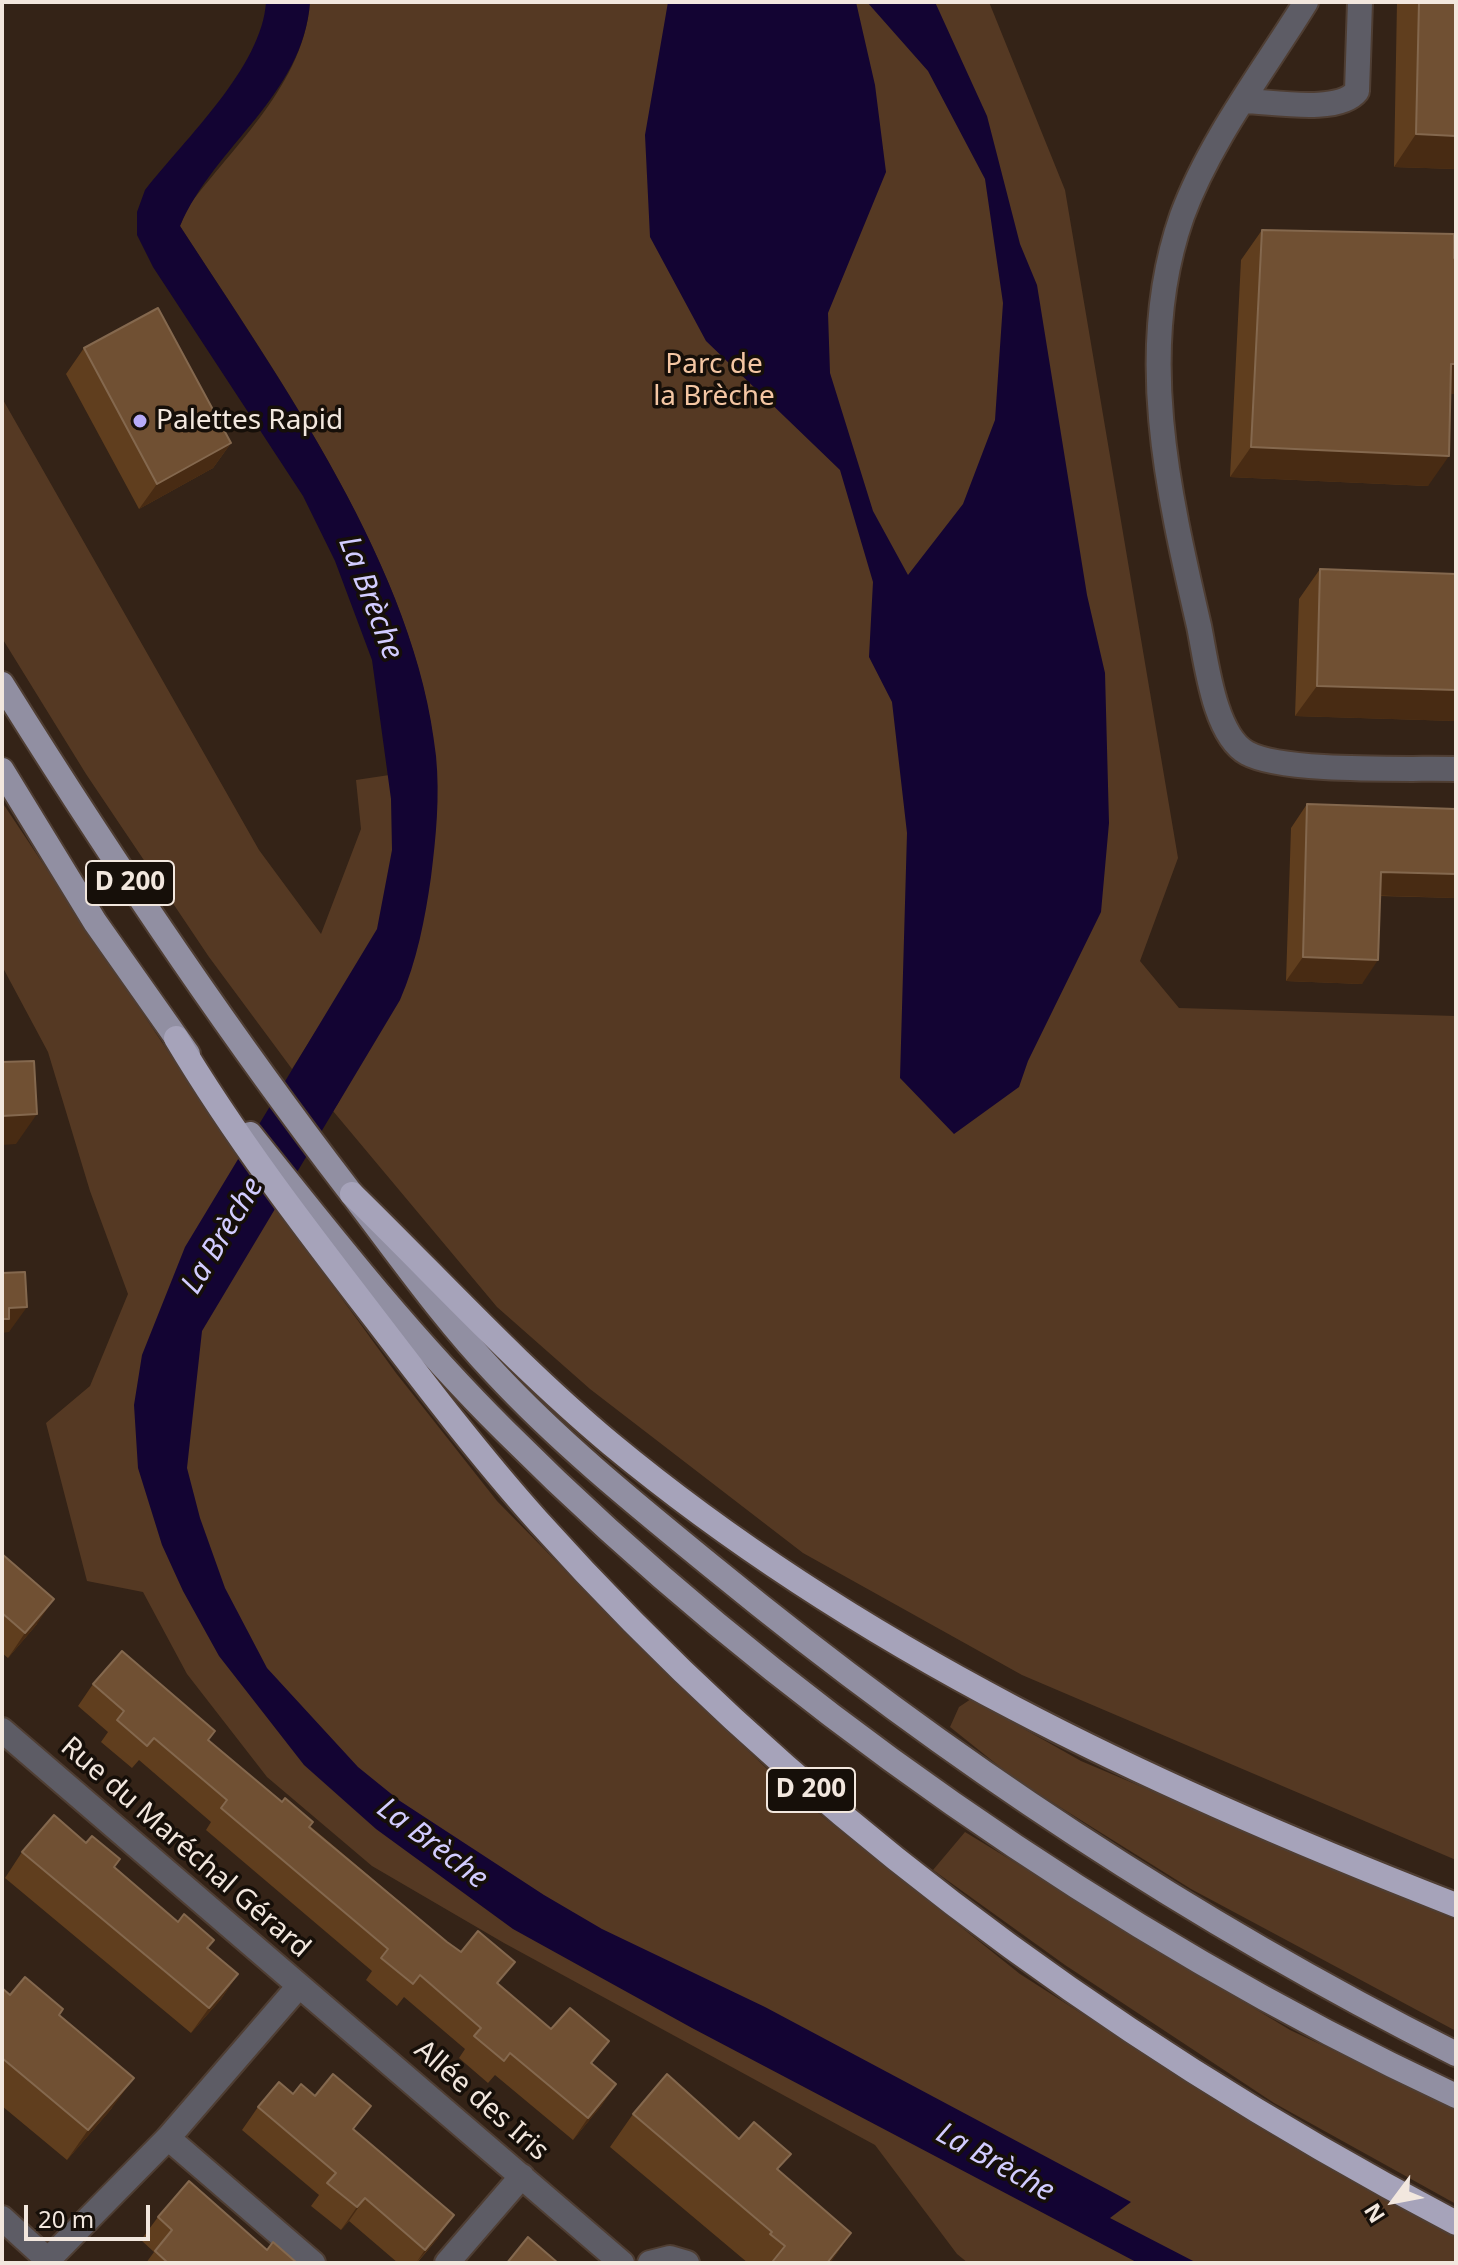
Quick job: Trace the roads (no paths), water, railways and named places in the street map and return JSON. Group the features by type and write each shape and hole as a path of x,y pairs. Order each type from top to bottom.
{"highway":[{"name":"D 200","path":"176,1038 462,1432 537,1520 655,1645 816,1795 913,1874 1125,2027 1322,2150 1456,2223"},
{"name":"D 200","path":"352,1194 502,1345 578,1415 656,1480 801,1585 964,1683 1073,1741 1212,1804 1456,1905"}],"main road":[{"name":"D 200","path":"2,684 118,865 326,1161 445,1317 531,1410 590,1467 773,1617 940,1741 1124,1865 1309,1977 1456,2054"},
{"name":"D 200","path":"2,770 95,922 176,1038"},
{"name":"D 200","path":"295,1202 504,1430 670,1583 767,1663 948,1799 1068,1880 1225,1976 1456,2096"}],"street":[{"path":"1306,2 1220,139 1183,215 1165,286 1158,352 1159,420 1175,523 1220,720 1244,752 1278,763 1456,769"},
{"path":"1245,101 1334,105 1350,100 1357,91 1360,2"},
{"name":"Rue du Maréchal Gérard","path":"2,1730 299,1986 168,2138 47,2261"},
{"name":"Allée des Iris","path":"299,1986 622,2263"},
{"path":"168,2138 313,2263"},
{"path":"447,2263 522,2176"},
{"path":"2,2218 47,2261"},
{"path":"650,2263 670,2258 687,2263"}],"water":[{"name":"La Brèche","path":"266,2 310,2 304,35 292,65 275,93 214,170 180,226 299,412 373,547 402,616 424,686 436,756 437,802 426,908 416,955 400,1000 202,1331 187,1468 200,1518 225,1588 267,1668 358,1767 400,1801 602,1929 765,2007 1131,2202 1110,2218 1197,2263 1138,2263 692,2028 513,1929 376,1829 304,1765 219,1656 162,1545 138,1468 134,1405 142,1355 185,1247 377,929 392,850 391,799 372,660 335,561 303,496 153,267 137,235 137,212 145,190 237,77 261,27"},
{"path":"668,2 856,2 875,85 886,172 828,313 830,373 873,511 908,575 963,504 995,420 1003,303 985,179 928,71 867,2 935,2 987,116 1020,244 1037,285 1087,595 1105,673 1109,823 1101,912 1028,1061 1019,1087 954,1134 900,1078 907,833 892,702 869,657 873,582 840,470 706,341 650,237 645,135"}],"place":[{"name":"Palettes Rapid","path":"140,421"}],"park label":[{"name":"Parc de la Brèche","path":"714,381"}]}
